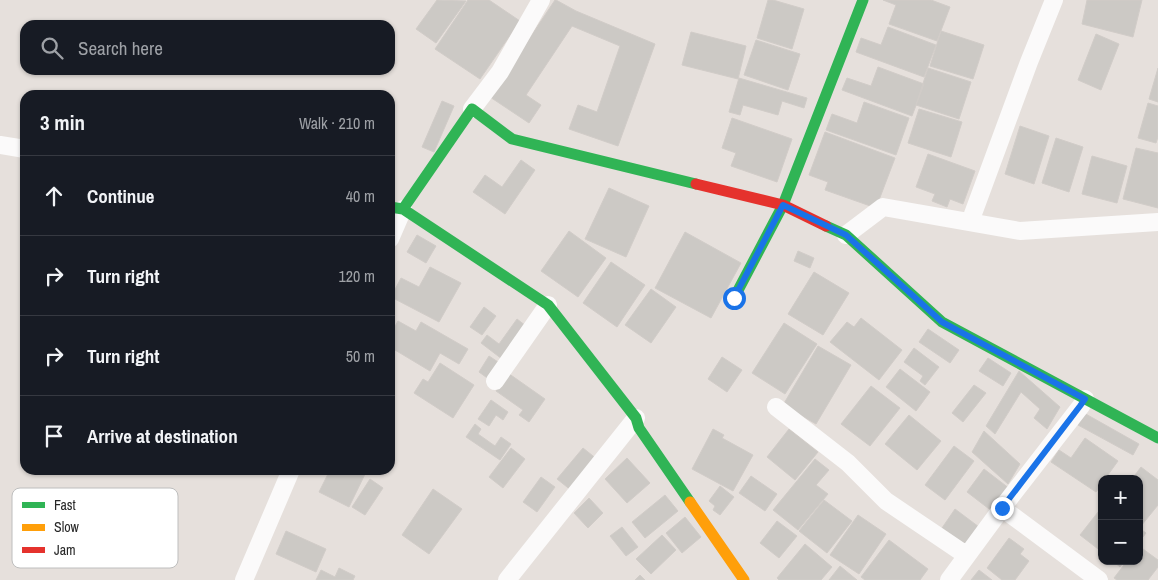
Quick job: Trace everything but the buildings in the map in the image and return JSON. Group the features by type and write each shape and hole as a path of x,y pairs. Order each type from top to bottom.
{"street":[{"path":"541,0 500,72 396,208 548,305 636,418 639,428 744,580"},
{"path":"734,298 783,205 862,0"},
{"path":"970,222 1054,0"},
{"path":"472,109 512,139 783,205 846,235 942,322 1158,438"},
{"path":"0,146 20,148"},
{"path":"846,235 883,207 1020,231 1158,222"},
{"path":"495,381 548,305"},
{"path":"949,580 1085,399"},
{"path":"776,407 848,463 886,500 966,556"},
{"path":"507,580 636,418"},
{"path":"244,580 289,475"},
{"path":"1002,508 1099,580"}],"traffic: fast":[{"path":"734,298 783,205 863,0"},
{"path":"403,209 472,109 512,139 696,184"},
{"path":"395,208 403,209 548,305 636,418 639,428 690,502"},
{"path":"826,226 846,235 942,322 1158,438"}],"traffic: slow":[{"path":"690,502 744,580"}],"traffic: jam":[{"path":"696,184 783,205 826,226"}],"route":[{"path":"734,298 783,205 846,235 942,322 1085,399 1002,508"}]}
